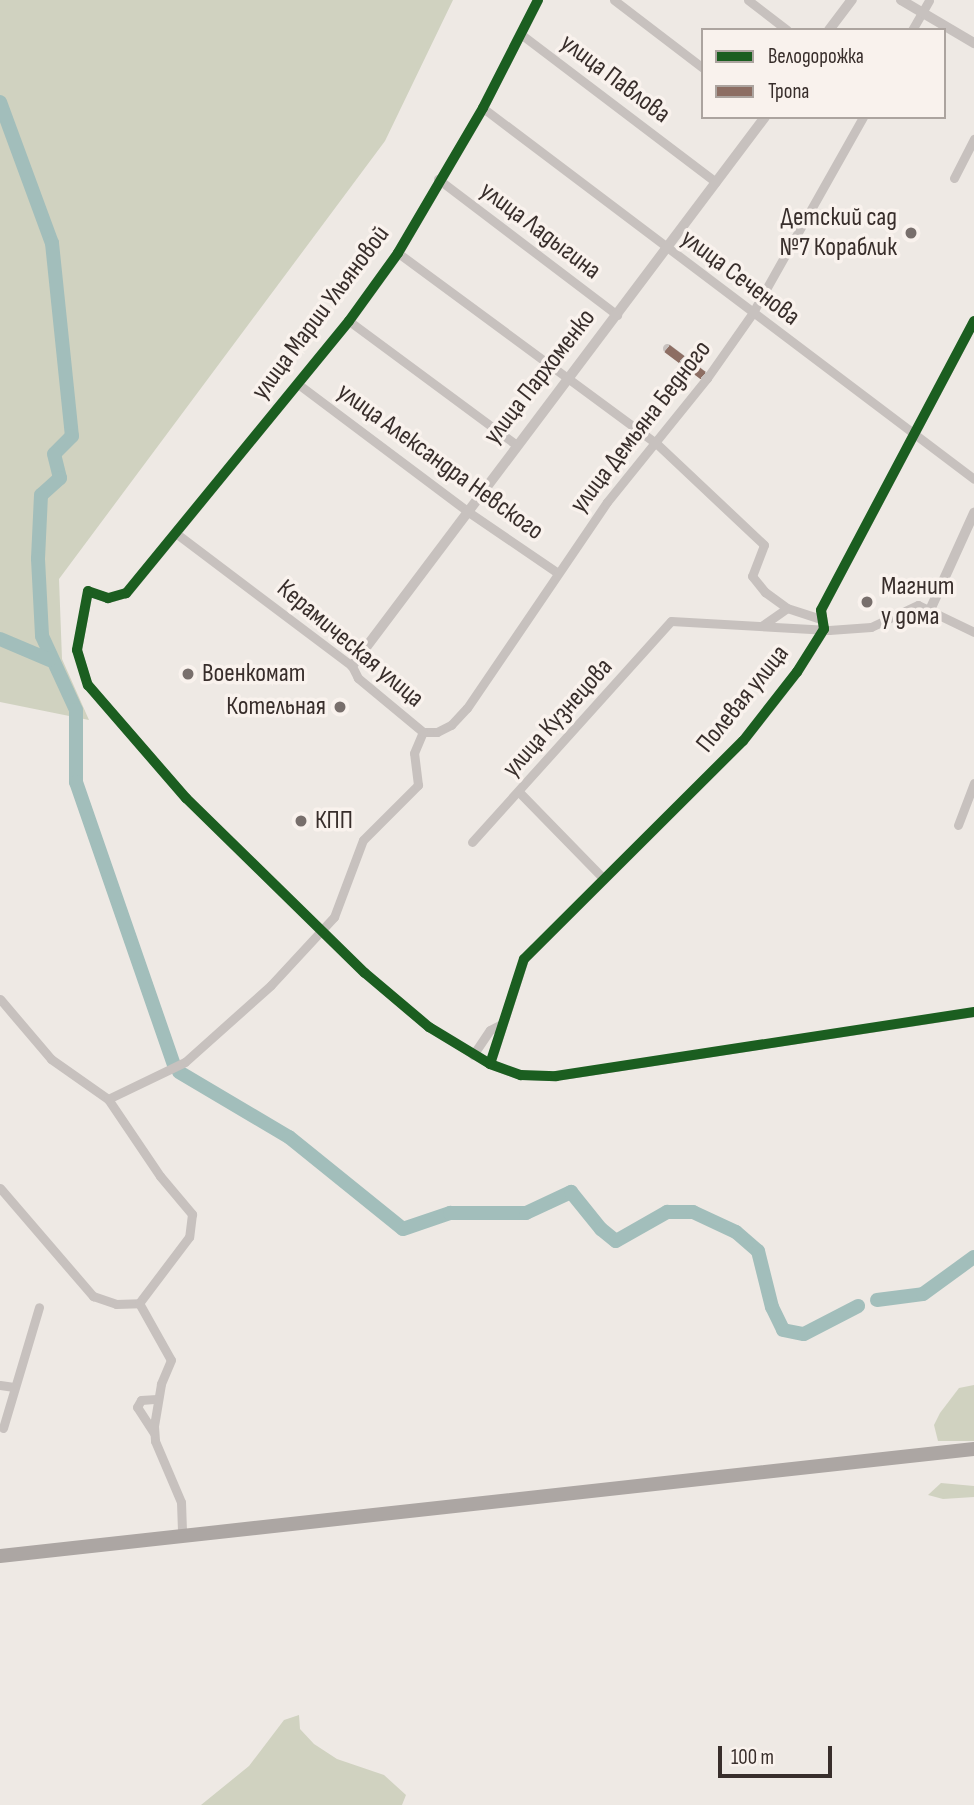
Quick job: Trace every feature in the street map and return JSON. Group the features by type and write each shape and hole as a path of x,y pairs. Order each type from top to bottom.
{"main road":[{"path":"0,1556 974,1449"}],"street":[{"name":"улица Марии Ульяновой","path":"324,931 186,798 88,685 77,650 88,591 108,598 122,596 177,534 349,321 398,253 438,179 483,108 538,0"},
{"path":"614,0 701,66"},
{"path":"748,0 784,28"},
{"path":"831,28 852,0"},
{"path":"901,0 974,43"},
{"path":"913,28 929,0"},
{"name":"улица Павлова","path":"522,35 716,182"},
{"name":"улица Сеченова","path":"483,108 752,314 974,479"},
{"name":"улица Пархоменко","path":"352,666 515,444 569,378 763,119"},
{"name":"улица Демьяна Бедного","path":"423,732 437,732 459,718 607,502 657,444 707,378 752,314 862,119"},
{"path":"954,178 973,143"},
{"name":"улица Ладыгина","path":"438,179 617,315"},
{"path":"398,253 657,444 764,545 752,576 787,608 821,619"},
{"path":"349,321 515,444"},
{"path":"824,629 821,610 974,321"},
{"path":"667,348 707,378"},
{"name":"улица Александра Невского","path":"298,384 467,511 558,573"},
{"path":"930,610 974,513"},
{"name":"Керамическая улица","path":"108,1099 185,1062 324,931 334,917 363,840 418,785 414,753 423,732 358,678 352,666 177,534"},
{"path":"763,625 824,629 871,627 918,605 974,632"},
{"path":"763,625 787,608"},
{"name":"улица Кузнецова","path":"472,842 671,621 763,625"},
{"name":"Полевая улица","path":"490,1064 524,959 743,741 824,629"},
{"path":"958,825 974,783"},
{"path":"519,792 603,878"},
{"path":"324,931 396,1000 473,1055 521,1075 570,1074 974,1012"},
{"path":"0,999 51,1059 108,1099 160,1176 187,1203 194,1220 189,1237 139,1303"},
{"path":"473,1055 490,1030 502,1024"},
{"path":"0,1188 93,1296 116,1304 139,1303"},
{"path":"139,1303 171,1360 157,1399 154,1433"},
{"path":"3,1428 39,1307"},
{"path":"0,1385 14,1387"},
{"path":"157,1399 141,1400 137,1407 154,1433 181,1502 182,1536"}],"green space":[{"path":"0,0 453,0 385,141 59,579 62,659 89,720 0,702"},
{"path":"974,1385 974,1441 938,1441 934,1425 940,1413 959,1388"},
{"path":"941,1483 974,1486 974,1497 943,1499 928,1495"},
{"path":"299,1715 300,1729 314,1744 337,1759 384,1775 406,1795 402,1805 201,1805 249,1766 284,1720"}],"waterway":[{"path":"0,102 52,243 72,436 54,454 60,478 41,495 38,559 42,636 76,710 76,782 174,1065"},
{"path":"0,639 50,660"},
{"path":"179,1072 289,1137 403,1229 450,1213 526,1213 571,1192 601,1229 616,1241 667,1212 693,1212 736,1232 758,1251 772,1307 783,1330 804,1334 858,1306"},
{"path":"877,1300 923,1294 974,1257"}],"marked path":[{"path":"667,348 707,378"}],"cycle path":[{"path":"538,0 483,108 398,253 349,321 126,593 108,598 88,591 77,650 88,685 186,798 365,973 429,1027 490,1064 521,1075 556,1076 974,1012"},
{"path":"490,1064 524,959 743,741 797,672 824,629 821,610 974,321"}],"place":[{"name":"Детский сад №7 Кораблик","path":"911,233"},
{"name":"Магнит у дома","path":"867,602"},
{"name":"Военкомат","path":"188,674"},
{"name":"Котельная","path":"340,707"},
{"name":"КПП","path":"301,821"}]}
